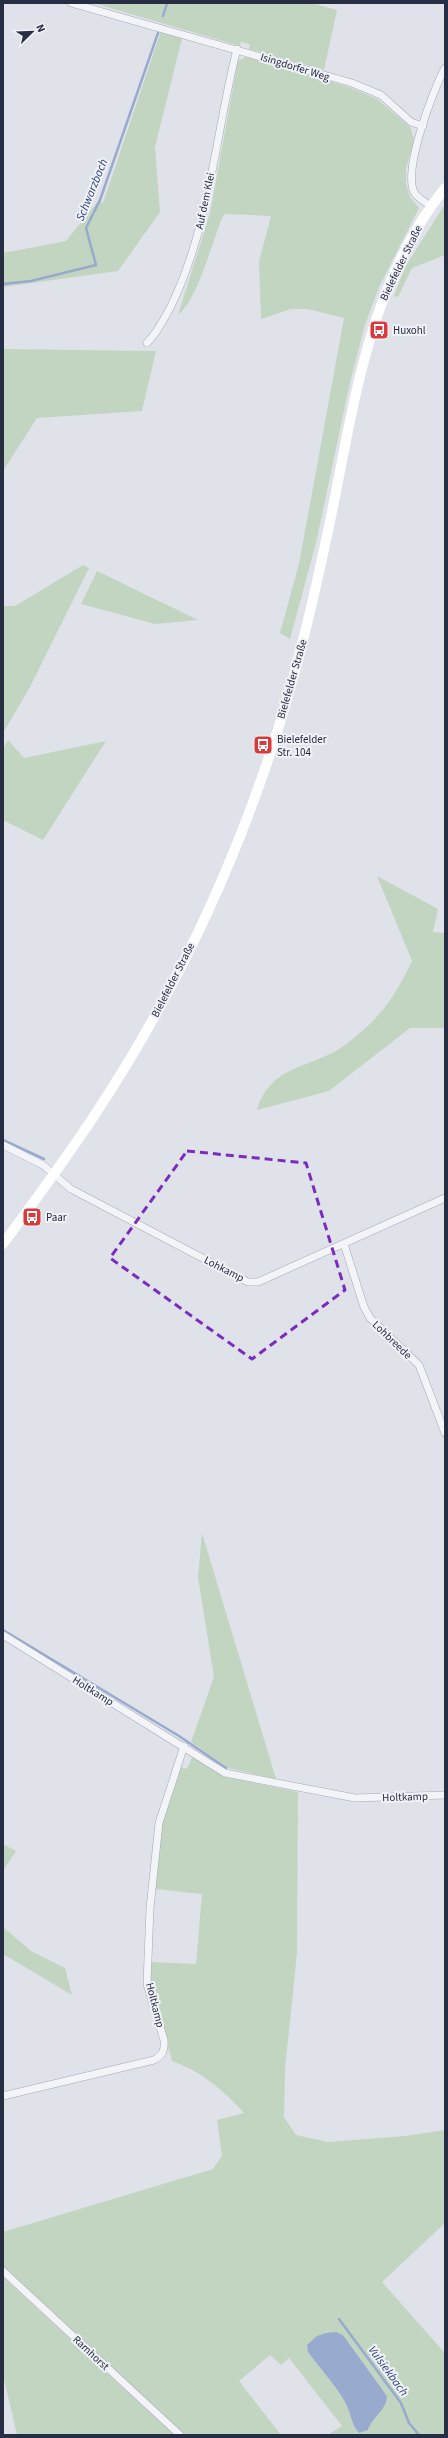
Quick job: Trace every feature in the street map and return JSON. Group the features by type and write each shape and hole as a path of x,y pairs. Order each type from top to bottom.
{"main road":[{"name":"Bielefelder Straße","path":"3,1244 55,1175 95,1115 166,996 220,882 250,808 273,742 303,641 357,388 372,329 386,290 407,245 430,206 445,188"}],"street":[{"name":"Isingdorfer Weg","path":"71,3 237,49 352,83 381,95 411,122 423,126"},
{"name":"Auf dem Klei","path":"147,343 155,335 179,289 198,236 237,49"},
{"path":"430,206 414,193 410,179 411,169 423,126 445,68"},
{"name":"Lohkamp","path":"3,1145 43,1165 71,1189 248,1282 258,1282 445,1198"},
{"name":"Lohbreede","path":"344,1244 364,1307 370,1318 419,1365 445,1433"},
{"name":"Holtkamp","path":"3,1635 184,1746 225,1773 336,1796 355,1798 445,1795"},
{"name":"Holtkamp","path":"3,2096 154,2060 161,2056 164,2047 164,2040 147,1984 150,1908 159,1823 184,1746"},
{"name":"Ramhorst","path":"3,2271 180,2435"}],"highlighted area":[{"path":"187,1151 306,1163 345,1290 252,1359 110,1258"}],"green space":[{"path":"93,3 311,3 337,10 324,70 249,49 250,44 241,42 240,46"},
{"path":"161,31 182,38 155,147 160,212 118,271 3,287 3,253 66,241 99,200 103,203"},
{"path":"246,57 349,87 377,99 410,127 414,139 406,169 406,184 410,197 419,208 379,287 364,328 349,387 316,543 290,639 280,633 299,564 344,318 308,309 291,309 261,319 259,262 271,216 224,214 199,282 186,307 178,315 210,213 238,61"},
{"path":"445,204 445,255 412,268 398,297 394,296 405,267"},
{"path":"3,349 156,351 142,411 37,418 3,471"},
{"path":"83,565 89,568 30,687 3,733 3,606 15,606"},
{"path":"97,571 198,620 155,624 81,604"},
{"path":"8,740 24,758 106,741 43,840 3,820 3,749"},
{"path":"377,876 438,909 433,932 445,933 445,1028 410,1028 329,1091 257,1110 264,1094 273,1083 296,1068 336,1051 370,1024 379,1015 393,996 412,961"},
{"path":"202,1533 276,1779 228,1768 191,1742 214,1677 198,1577"},
{"path":"192,1757 225,1777 298,1792 297,1953 285,2069 284,2117 296,2135 328,2142 405,2136 445,2130 445,2223 382,2282 445,2353 445,2435 328,2435 342,2426 289,2358 281,2365 270,2355 239,2381 281,2435 184,2435 3,2267 3,2232 213,2169 222,2156 217,2120 244,2113 211,2082 193,2070 172,2061 151,1983 151,1962 196,1964 202,1894 155,1889 162,1823 181,1767 187,1769","holes":["343,2335 387,2396 380,2413 372,2419 368,2430 359,2433 354,2426 347,2406 341,2395 308,2352"]},
{"path":"3,1844 16,1851 3,1871"},
{"path":"3,1927 31,1951 65,1968 72,1995 3,1954"},
{"path":"3,2277 174,2435 17,2435 3,2375"}],"water":[{"path":"336,2332 343,2335 387,2396 382,2410 370,2425 368,2430 359,2433 354,2426 347,2406 341,2395 308,2352 307,2345 317,2336"}],"waterway":[{"name":"Schwarzbach","path":"163,16 167,3"},
{"name":"Schwarzbach","path":"3,284 31,281 96,265 86,228 100,200 158,33"},
{"path":"3,1140 44,1159"},
{"path":"3,1630 179,1736 226,1768"},
{"name":"Vulsiekbach","path":"339,2319 401,2403 409,2423 419,2435"}],"place":[{"name":"Huxohl","path":"379,330"},
{"name":"Bielefelder Str. 104","path":"263,745"},
{"name":"Paar","path":"32,1217"}]}
